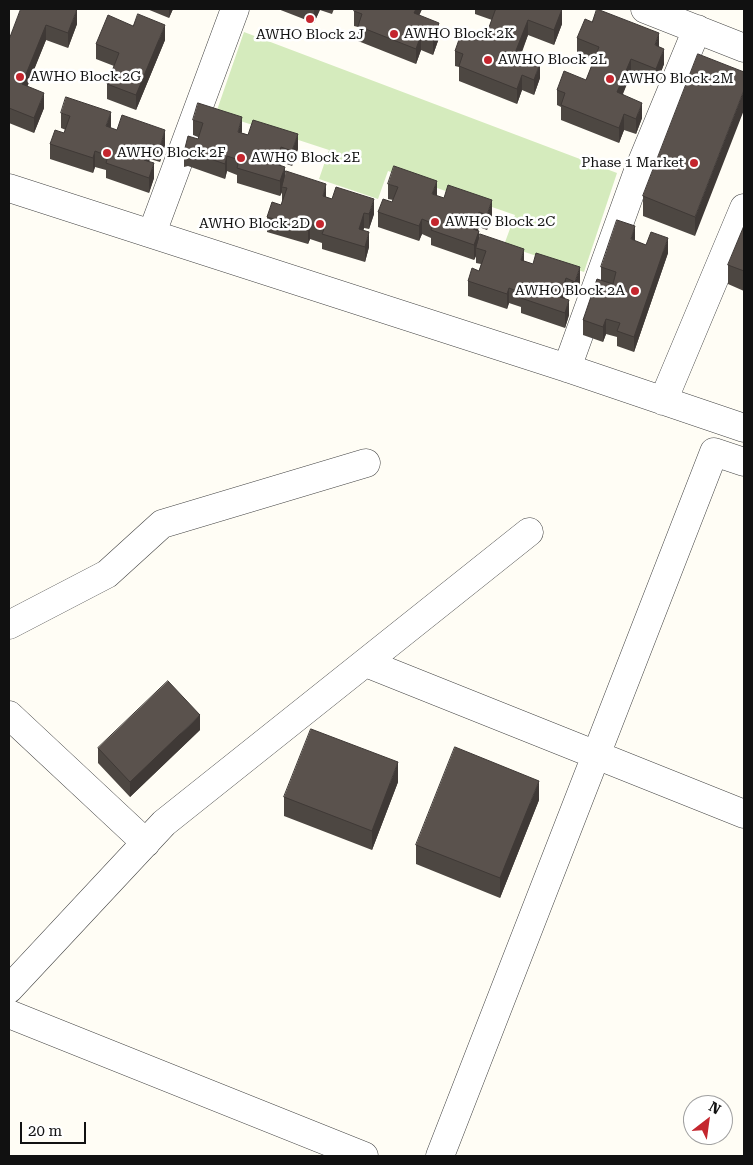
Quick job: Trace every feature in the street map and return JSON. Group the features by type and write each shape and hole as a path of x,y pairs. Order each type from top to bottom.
{"street":[{"path":"152,233 235,9"},
{"path":"645,9 744,48"},
{"path":"567,368 638,174 697,29"},
{"path":"9,188 567,368 744,428"},
{"path":"663,401 744,208"},
{"path":"440,1156 714,452 744,462"},
{"path":"9,625 107,574 162,524 366,463"},
{"path":"9,989 164,823 530,532"},
{"path":"366,663 744,814"},
{"path":"9,715 146,843"},
{"path":"9,1014 364,1156"}],"green space":[{"path":"244,32 617,173 584,272 504,245 515,215 388,171 378,199 319,179 329,150 216,113"}],"building":[{"name":"AWHO Block 2G","path":"21,9 77,9 68,33 46,25 22,84 44,93 34,118 9,108 9,40"},
{"path":"355,9 416,9 414,13 439,23 433,40 421,35 416,49 358,26 362,14 354,11"},
{"name":"AWHO Block 2L","path":"496,9 562,9 554,30 528,20 515,53 540,63 534,80 522,75 517,89 459,66 463,54 455,51 462,31 484,40"},
{"name":"AWHO Block 2M","path":"597,9 659,33 655,45 664,49 656,69 631,59 617,92 642,103 636,119 624,114 619,128 561,105 565,93 557,90 564,71 586,80 599,47 577,38 585,19 592,22"},
{"path":"138,14 165,25 136,95 107,84 119,53 96,44 108,15 133,26"},
{"name":"Phase 1 Market","path":"698,54 744,72 744,90 695,217 643,196"},
{"name":"AWHO Block 2F","path":"66,97 111,112 106,126 117,130 122,115 165,130 160,147 150,144 144,160 154,163 149,178 106,163 108,156 95,151 93,158 50,144 55,130 64,133 70,116 61,113"},
{"path":"198,103 242,117 238,132 248,135 253,120 298,134 292,151 281,147 276,164 285,167 280,181 237,168 239,160 227,156 225,164 188,151 184,152 188,136 198,139 203,123 193,120"},
{"name":"AWHO Block 2C","path":"394,166 437,181 432,194 444,198 448,185 492,200 487,215 479,212 473,229 479,231 474,245 431,230 434,224 422,219 419,226 378,212 383,199 392,202 398,187 388,184"},
{"name":"AWHO Block 2D","path":"286,171 326,184 323,196 332,199 336,187 374,199 369,214 364,213 359,229 369,232 365,247 322,234 324,229 310,224 308,229 267,217 272,202 281,205 287,188 282,187"},
{"name":"AWHO Block 2A","path":"617,220 635,226 631,239 646,245 651,232 668,238 634,337 617,331 620,323 606,319 603,327 583,320 597,279 613,284 616,272 601,267"},
{"path":"744,226 744,271 728,265"},
{"path":"480,234 524,249 521,260 533,264 536,253 580,267 575,282 566,278 560,297 569,300 565,313 521,298 522,293 509,288 507,294 468,281 472,268 479,271 486,251 476,248"},
{"path":"168,681 200,715 130,782 98,748"},
{"path":"311,729 398,762 372,831 284,797"},
{"path":"455,747 539,781 500,878 416,845"}],"place":[{"name":"AWHO Block 2J","path":"310,19"},
{"name":"AWHO Block 2K","path":"394,34"},
{"name":"AWHO Block 2L","path":"488,60"},
{"name":"AWHO Block 2G","path":"20,77"},
{"name":"AWHO Block 2M","path":"610,79"},
{"name":"AWHO Block 2F","path":"107,153"},
{"name":"AWHO Block 2E","path":"241,158"},
{"name":"Phase 1 Market","path":"694,163"},
{"name":"AWHO Block 2C","path":"435,222"},
{"name":"AWHO Block 2D","path":"320,224"},
{"name":"AWHO Block 2A","path":"635,291"}]}
